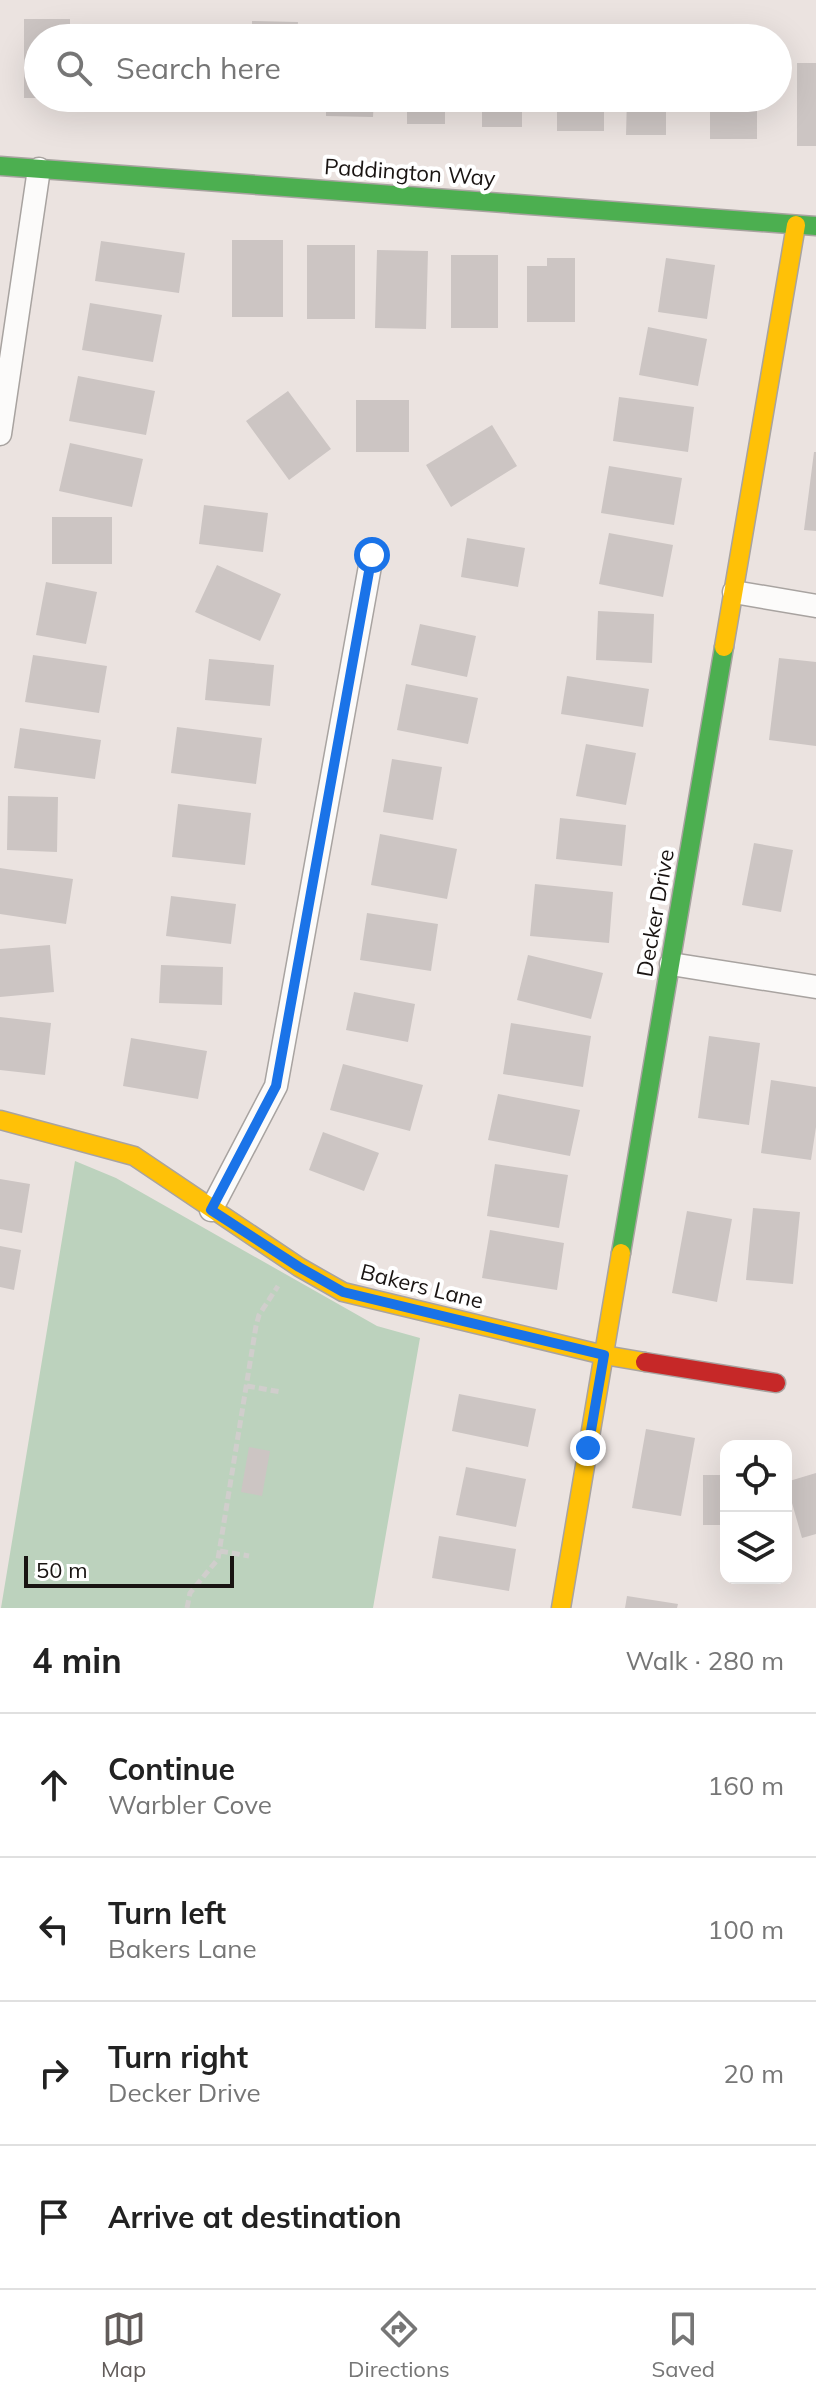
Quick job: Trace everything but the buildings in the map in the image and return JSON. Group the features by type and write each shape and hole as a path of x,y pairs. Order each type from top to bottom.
{"street":[{"name":"Paddington Way","path":"0,166 816,226"},
{"path":"0,434 39,169"},
{"name":"Decker Drive","path":"561,1608 796,225"},
{"path":"211,1210 276,1086 372,555"},
{"path":"734,592 816,606"},
{"path":"671,964 816,987"},
{"name":"Bakers Lane","path":"0,1120 134,1156 211,1210 343,1292 604,1355 776,1383"}],"path":[{"path":"187,1608 190,1593 211,1569 220,1551 259,1315 284,1279"},
{"path":"247,1386 281,1392"},
{"path":"220,1551 249,1556"}],"green space":[{"path":"75,1161 116,1178 377,1326 420,1338 373,1608 1,1608"}],"traffic: fast":[{"path":"0,166 816,226"},
{"path":"621,1253 724,647"}],"traffic: slow":[{"path":"724,647 796,225"},
{"path":"0,1120 134,1156 299,1267 343,1292 604,1355 645,1362"},
{"path":"561,1608 621,1253"}],"traffic: jam":[{"path":"645,1362 776,1383"}],"route":[{"path":"372,555 276,1086 211,1210 343,1292 604,1355 588,1448"}]}
